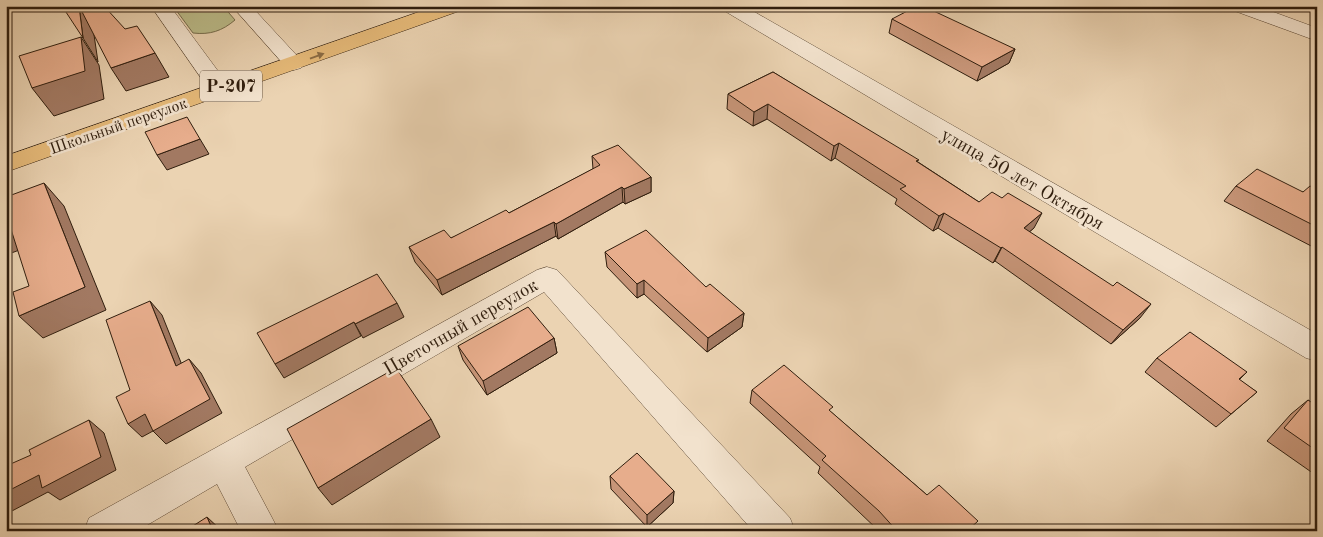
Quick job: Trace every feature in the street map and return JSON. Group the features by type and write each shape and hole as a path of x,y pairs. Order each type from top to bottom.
{"main road":[{"name":"Школьный переулок","path":"6,164 221,90 455,6"}],"street":[{"path":"160,6 221,90"},
{"path":"241,6 294,64"},
{"name":"улица 50 лет Октября","path":"730,6 1317,349"},
{"path":"1239,6 1317,35"},
{"name":"Цветочный переулок","path":"102,531 223,460 547,277 777,531"},
{"path":"223,460 261,531"}],"green space":[{"path":"173,6 223,6 235,20 216,31 193,33"}],"building":[{"path":"62,6 79,6 83,38"},
{"path":"79,6 104,6 125,29 137,26 155,53 111,68"},
{"path":"917,6 923,6 1015,49 982,67 892,19"},
{"path":"81,37 85,71 32,88 19,56"},
{"path":"773,72 919,160 916,161 979,202 992,192 1002,198 1008,193 1042,213 1024,228 1113,286 1117,282 1151,304 1123,330 1002,247 944,213 939,216 900,189 906,186 839,143 834,146 768,104 754,112 728,94"},
{"path":"187,117 200,139 157,155 145,132"},
{"path":"618,145 651,177 624,189 622,187 556,224 554,222 437,280 409,247 444,230 451,238 506,210 509,213 600,165 592,156"},
{"path":"1257,169 1303,192 1310,186 1317,189 1317,227 1236,186"},
{"path":"44,183 85,287 19,316 13,292 29,286 9,223 6,224 6,197"},
{"path":"646,230 706,287 710,284 744,313 708,338 644,280 637,284 605,252"},
{"path":"377,274 397,303 355,324 354,322 275,364 257,333"},
{"path":"150,301 176,366 189,359 210,399 153,431 145,414 128,424 116,397 130,390 106,320"},
{"path":"528,307 554,338 483,381 458,346"},
{"path":"1190,332 1247,372 1239,379 1257,392 1231,414 1157,358"},
{"path":"784,365 833,407 829,410 927,495 939,485 978,521 967,531 897,531 879,511 822,460 826,456 752,390"},
{"path":"396,368 431,419 318,488 287,429"},
{"path":"1308,400 1317,406 1317,451 1284,428"},
{"path":"89,420 101,457 42,488 39,475 6,492 6,466 31,455 29,450"},
{"path":"637,453 674,491 647,515 610,476"},
{"path":"207,517 213,531 185,531"}]}
